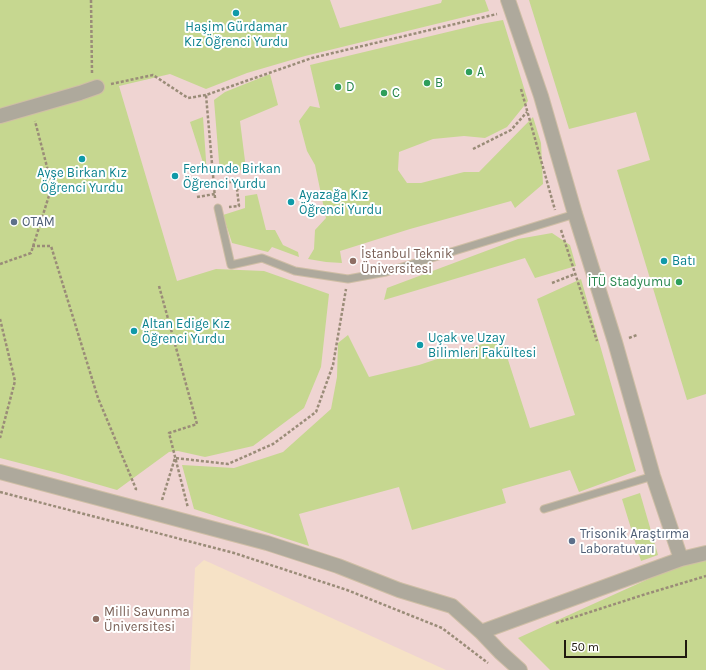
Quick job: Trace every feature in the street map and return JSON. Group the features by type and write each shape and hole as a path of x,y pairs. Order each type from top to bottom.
{"street":[{"path":"508,0 540,96 592,266 653,476 681,559"},
{"path":"0,116 97,87"},
{"path":"0,472 267,543 338,566 399,590 452,606 520,670"},
{"path":"481,632 681,559 706,553"}],"lane":[{"path":"218,208 231,265 262,258 295,271 348,279 386,272 575,214"},
{"path":"544,509 653,476"}],"path":[{"path":"91,0 92,73"},
{"path":"97,87 153,75 188,98 206,95 312,58 499,14"},
{"path":"206,95 216,208 239,206 236,182 214,185"},
{"path":"472,149 511,130 540,96"},
{"path":"0,264 30,252 52,186 31,107"},
{"path":"237,189 262,183"},
{"path":"198,197 215,194"},
{"path":"32,246 51,246 98,398 136,489 132,506"},
{"path":"552,283 592,266"},
{"path":"175,458 228,464 273,444 316,412 333,365 348,279"},
{"path":"159,286 197,424 169,433 192,523"},
{"path":"0,319 15,381 0,438"},
{"path":"158,514 175,458"},
{"path":"0,492 234,553 347,590 442,628 494,668 492,662 500,652"},
{"path":"553,623 706,576"}],"shaded area":[{"name":"İstanbul Teknik Üniversitesi","path":"0,0 706,0 706,670 446,670 204,560 195,568 190,670 0,670"}],"green space":[{"path":"0,0 330,0 340,28 441,3 442,0 485,0 489,11 305,56 247,73 206,89 170,74 119,86 177,281 216,269 264,271 329,294 321,367 304,408 253,446 205,457 178,451 169,452 117,490 0,458"},
{"path":"529,0 706,0 706,394 687,400 617,170 650,160 636,112 569,129"},
{"path":"503,20 528,101 507,127 485,138 464,136 433,139 399,152 398,170 407,183 421,183 464,172 479,172 533,117 541,143 543,184 515,208 511,201 410,229 340,251 342,263 308,259 314,249 315,230 326,218 315,165 307,151 299,121 310,106 320,108 310,65"},
{"path":"270,74 278,105 240,121 246,169 220,174 214,100 225,92"},
{"path":"203,117 207,175 190,122"},
{"path":"257,194 266,230 275,230 283,245 298,252 299,257 272,247 268,252 232,243 223,215 245,208 245,196"},
{"path":"552,233 570,245 576,266 535,278 525,258 384,300 387,288 518,239"},
{"path":"581,279 636,471 579,492 570,470 502,489 506,503 412,530 399,487 299,514 309,546 194,509 182,465 234,468 283,452 331,409 337,377 338,343 348,335 369,377 419,365 501,338 530,428 575,415 537,299"},
{"path":"640,493 658,555 641,561 622,499"},
{"path":"706,561 706,670 550,670 518,638 686,562"}],"place":[{"name":"Haşim Gürdamar Kız Öğrenci Yurdu","path":"236,13"},
{"name":"A","path":"469,72"},
{"name":"B","path":"427,83"},
{"name":"D","path":"338,87"},
{"name":"C","path":"384,93"},
{"name":"Ayşe Birkan Kız Öğrenci Yurdu","path":"82,159"},
{"name":"Ferhunde Birkan Öğrenci Yurdu","path":"175,176"},
{"name":"Ayazağa Kız Öğrenci Yurdu","path":"291,202"},
{"name":"OTAM","path":"14,222"},
{"name":"İstanbul Teknik Üniversitesi","path":"353,261"},
{"name":"Batı","path":"664,261"},
{"name":"İTÜ Stadyumu","path":"679,282"},
{"name":"Altan Edige Kız Öğrenci Yurdu","path":"134,331"},
{"name":"Uçak ve Uzay Bilimleri Fakültesi","path":"420,345"},
{"name":"Trisonik Araştırma Laboratuvarı","path":"572,541"},
{"name":"Milli Savunma Üniversitesi","path":"96,619"}]}
